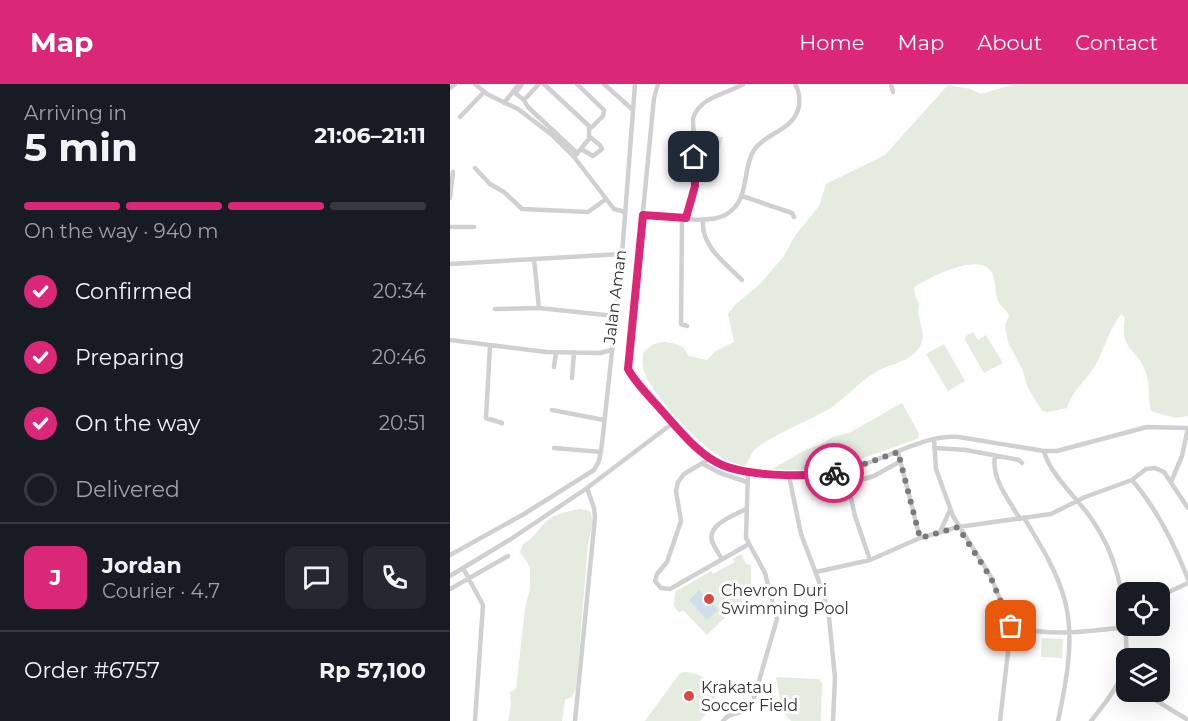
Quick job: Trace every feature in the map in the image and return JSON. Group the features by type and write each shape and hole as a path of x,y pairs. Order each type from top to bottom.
{"street":[{"path":"450,88 455,84"},
{"path":"521,84 515,93 577,153 614,209 625,212"},
{"path":"504,103 521,84"},
{"path":"524,100 539,84"},
{"path":"544,84 588,124 590,138 577,153"},
{"path":"577,84 604,110 603,117 589,130"},
{"path":"604,84 633,110"},
{"name":"Jalan Aman","path":"450,340 556,352 611,350 635,84"},
{"path":"658,84 654,98 628,366 637,382 673,423 711,458 725,466 789,476 845,471 934,439 959,437 1044,451 1066,449 1147,427 1188,428 1182,456 1171,482"},
{"path":"687,326 681,324 681,248 682,223 686,218 695,186 692,128 695,111 707,100 743,84"},
{"path":"643,215 703,220 726,215 739,203 751,155 755,148 790,123 796,116 799,103 795,84"},
{"path":"891,84 893,92"},
{"path":"477,85 484,92 535,121 577,153 589,154 599,143 590,138"},
{"path":"460,117 484,92"},
{"path":"475,168 490,184 504,192 522,209 586,212 606,199"},
{"path":"450,198 453,172"},
{"path":"742,196 792,213 794,217"},
{"path":"703,220 704,233 709,245 742,280"},
{"path":"450,227 474,226"},
{"path":"450,264 621,254"},
{"path":"534,259 539,308"},
{"path":"495,309 539,308 615,316"},
{"path":"490,345 486,418 502,423"},
{"path":"450,555 524,514 598,466 611,350"},
{"path":"554,367 556,352"},
{"path":"572,378 574,352"},
{"path":"552,410 604,420"},
{"path":"450,576 586,488 673,423"},
{"path":"934,439 940,482 950,510 958,527 991,578 1011,626 1000,721"},
{"path":"554,448 601,452"},
{"path":"934,448 966,450 1022,462"},
{"path":"1044,451 1050,465 1078,500 1108,548 1120,582"},
{"path":"898,452 920,538"},
{"path":"994,456 1000,484 1041,544 1065,601 1068,634 1065,681 1058,721"},
{"path":"711,458 684,474 678,482 676,491 681,521 667,562 657,574 655,581 661,588 670,589 749,544"},
{"path":"821,486 847,484 874,476 899,462"},
{"path":"703,464 720,473 747,482"},
{"path":"816,572 870,560 920,538 958,527 1051,514 1078,500 1132,480 1146,469 1175,471"},
{"path":"723,721 731,714 745,712 752,705 777,620 765,573 749,544 745,529 748,471"},
{"path":"845,471 855,516 870,560"},
{"path":"1164,472 1188,508"},
{"path":"789,476 801,534 823,592 832,635 835,678 833,721"},
{"path":"1132,480 1155,510 1167,531 1188,581 1170,591"},
{"path":"575,721 595,517 586,488"},
{"path":"722,559 712,541 713,531 719,524 746,509"},
{"path":"940,532 950,510"},
{"path":"450,589 508,556"},
{"path":"463,568 483,605 475,721"},
{"path":"1011,626 1040,632 1068,634 1116,628"},
{"path":"1091,721 1116,685"},
{"path":"1158,702 1188,720"}],"shaded area":[{"path":"1015,84 1188,84 1188,416 1175,418 1151,411 1146,373 1124,337 1125,318 1121,314 1091,372 1074,393 1067,408 1042,411 1027,386 1023,371 1008,342 1005,325 1009,316 998,301 992,272 982,265 973,264 951,269 914,287 919,304 923,337 915,353 870,376 829,409 760,445 754,450 745,466 722,458 699,440 675,416 654,389 643,367 643,353 652,345 666,342 683,347 689,356 707,360 716,351 734,342 728,314 736,304 760,284 784,256 795,236 819,206 826,184 885,155 948,85 970,89 981,94"},
{"path":"703,134 723,137 716,161 705,158 701,151"},
{"path":"973,332 978,340 986,335 1003,363 984,373 965,340 966,336"},
{"path":"944,344 965,381 948,391 926,354"},
{"path":"902,403 919,438 841,466 797,470 772,469 807,449 833,437 851,432"},
{"path":"581,509 590,511 593,521 588,544 576,688 572,697 565,700 562,721 508,721 511,704 510,692 516,689 525,608 530,589 530,567 520,552 523,544 551,518"},
{"name":"Chevron Duri Swimming Pool","path":"741,554 746,564 751,565 751,592 707,635 683,610 679,613 674,606 675,592 711,571 713,574 735,562 733,559"},
{"path":"1042,638 1063,639 1062,658 1041,657"},
{"name":"Krakatau Soccer Field","path":"680,673 702,676 715,689 714,701 706,714 700,721 645,721"},
{"path":"776,677 819,679 822,683 821,721 792,721 788,718 781,701"}],"water":[{"path":"699,590 718,610 707,620 689,600"}],"way so far":[{"path":"834,473 898,452 920,538 958,527 991,578 1011,626"}],"place":[{"name":"Chevron Duri Swimming Pool","path":"709,599"},
{"name":"Krakatau Soccer Field","path":"689,696"}],"route":[{"path":"694,157 695,186 686,218 643,215 628,369 673,423 715,462 734,469 789,476 834,473"}]}
